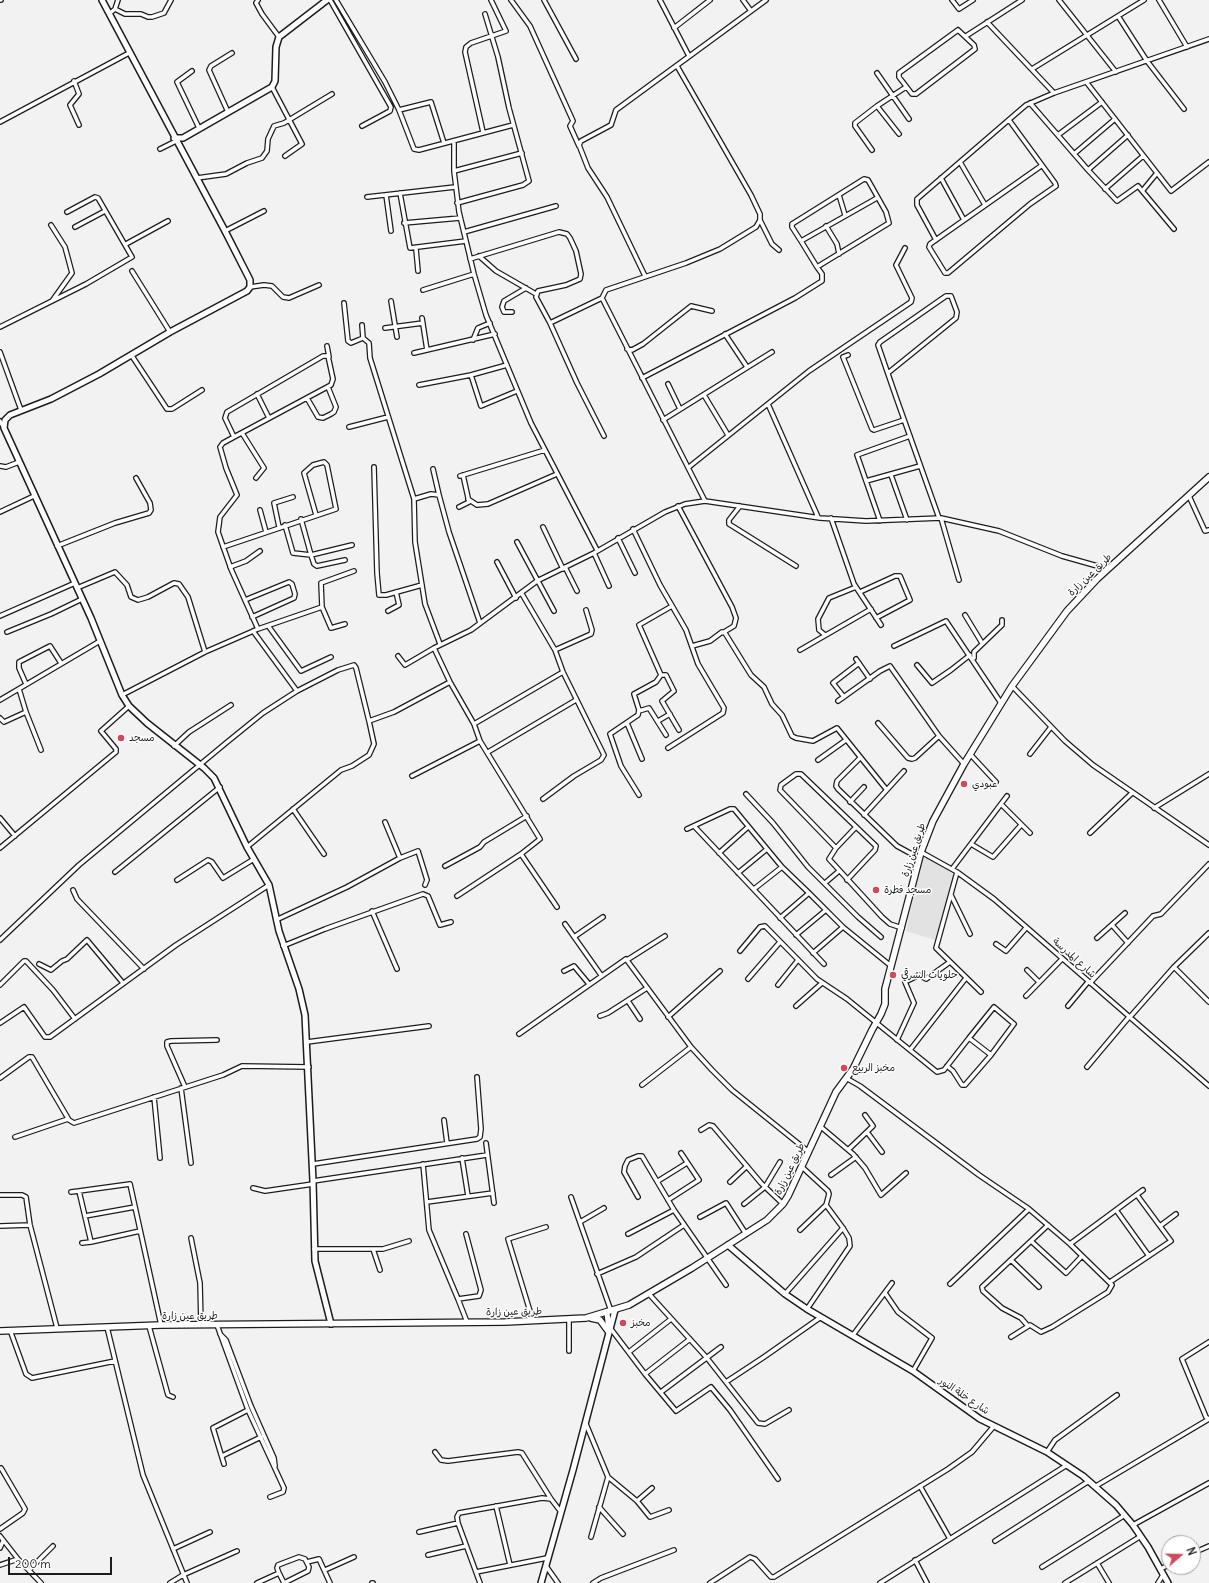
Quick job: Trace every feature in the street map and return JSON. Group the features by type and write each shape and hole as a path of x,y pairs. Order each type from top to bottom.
{"main road":[{"path":"102,0 108,14 197,178 250,280 250,287 247,291 170,332 132,356 57,396 21,410 8,417 5,420 4,428 82,599 122,695 129,706 174,746 200,765 214,778 220,787 246,847 269,885 283,946 302,1001 309,1067 313,1164 314,1249 317,1270 331,1324"},
{"path":"175,139 183,138 272,87 274,81 276,47 279,36 328,0"},
{"path":"180,148 183,138"},
{"name":"طريق عين زارة","path":"0,1331 10,1329 200,1325 532,1321 586,1318 629,1305 706,1259 767,1220 783,1204 821,1128 836,1092 853,1069 885,1004 884,991 902,928 920,855 933,821 964,764 1012,686 1064,615 1086,590 1108,569 1209,477"},
{"name":"شارع خلة النور","path":"728,1244 785,1294 807,1309 913,1371 962,1408 994,1426 1047,1452 1096,1486 1133,1525 1160,1569"},
{"path":"541,1583 610,1331 611,1311"},
{"path":"610,1331 611,1311"},
{"path":"586,1318 600,1320 610,1331"}],"street":[{"path":"108,14 115,9 118,0"},
{"path":"115,9 125,14 141,14 152,18 164,13 171,0"},
{"path":"258,0 256,3 262,14 279,36"},
{"path":"328,0 391,107 390,111 362,126"},
{"path":"336,0 400,110 414,149 419,150 514,125"},
{"path":"483,132 465,52 466,47 471,43 506,31 491,0"},
{"path":"511,0 530,26 573,121 570,126 588,168 607,197 645,276"},
{"path":"544,0 576,59"},
{"path":"674,28 710,0"},
{"path":"743,0 751,11"},
{"path":"579,147 581,141 611,125 616,110 766,0"},
{"path":"952,0 959,9 973,0"},
{"path":"966,36 1022,0"},
{"path":"1059,0 1116,72"},
{"path":"1032,69 1144,0"},
{"path":"1159,0 1187,47"},
{"path":"661,1 689,56"},
{"path":"457,203 528,183 529,181 492,36 484,14"},
{"path":"1118,16 1147,61 1184,108"},
{"path":"986,22 1054,93"},
{"path":"958,30 966,36 975,48 916,94 912,94 906,87 899,73 958,30"},
{"path":"936,240 916,205 916,201 1030,103 1054,93 1087,83 1209,39"},
{"path":"0,122 74,81 129,53"},
{"path":"228,112 209,70 211,66 232,53"},
{"path":"677,66 751,195 760,214 760,220 772,244 779,250"},
{"path":"192,71 177,82 199,128"},
{"path":"877,73 908,119"},
{"path":"74,81 79,94 70,105 79,125"},
{"path":"1087,83 1169,189 1174,190 1209,162"},
{"path":"272,87 290,118 302,144 285,156"},
{"path":"872,150 855,125 877,106 906,87"},
{"path":"197,178 226,174 247,163 262,158 267,151 272,129 332,94"},
{"path":"400,110 431,102 444,143"},
{"path":"1058,135 1102,102"},
{"path":"1030,103 1105,189 1118,201 1136,186 1142,190 1174,229"},
{"path":"877,106 899,134"},
{"path":"1074,154 1115,119"},
{"path":"1009,120 1056,186 1030,204 948,273 945,273 929,247 936,240 1041,166"},
{"path":"1088,170 1128,135"},
{"path":"160,149 175,139"},
{"path":"454,141 454,170 457,203 474,274 490,323 517,391 595,551 609,586"},
{"path":"454,170 522,153"},
{"path":"1105,189 1143,156"},
{"path":"960,162 985,205"},
{"path":"1142,190 1157,173"},
{"path":"941,178 964,220"},
{"path":"642,378 795,298 822,281 822,274 817,267 801,241 792,224 866,179 886,212 889,220 888,225 817,267"},
{"path":"367,197 455,187"},
{"path":"400,193 408,246 410,248 416,249 466,241"},
{"path":"386,195 391,231"},
{"path":"839,195 845,215"},
{"path":"0,327 52,302 130,259 132,256 99,199 96,197 67,212"},
{"path":"801,241 877,198"},
{"path":"464,232 556,206"},
{"path":"75,227 105,211"},
{"path":"224,231 264,211"},
{"path":"404,223 460,218"},
{"path":"550,323 602,298 606,290 686,263 720,249 756,227 760,220"},
{"path":"126,244 168,221"},
{"path":"51,225 64,246 72,273 52,302"},
{"path":"826,226 837,244 839,254"},
{"path":"470,259 559,232 567,234 573,242 576,251 581,278 572,283 541,290 536,294"},
{"path":"689,467 809,370 911,302 912,298 896,265 905,248"},
{"path":"416,249 418,271"},
{"path":"479,256 496,271 536,294"},
{"path":"132,271 170,332"},
{"path":"423,290 474,274"},
{"path":"250,287 264,285 272,286 283,297 289,298 319,286"},
{"path":"512,312 504,312 502,307 504,301 526,288"},
{"path":"536,294 537,301 550,323 577,383 604,436"},
{"path":"888,373 931,340 956,318 957,312 951,296 946,296 880,342 878,346 940,518 959,580"},
{"path":"602,298 627,350 689,467 705,501"},
{"path":"392,301 397,337"},
{"path":"344,304 348,341 351,343 363,338"},
{"path":"627,350 632,350 643,344 691,306 712,311"},
{"path":"422,318 427,350"},
{"path":"385,328 423,323"},
{"path":"473,340 478,328 490,323"},
{"path":"362,325 363,338 369,343 370,358 414,499 416,542 425,604 440,644"},
{"path":"414,353 495,334"},
{"path":"725,334 748,367"},
{"path":"258,629 230,567 218,532 220,517 237,495 226,468 220,447 223,443 234,436 333,383 328,346"},
{"path":"0,352 21,410"},
{"path":"664,420 772,352"},
{"path":"848,355 843,357 872,429 874,430 904,420"},
{"path":"132,356 167,409 172,409 202,390"},
{"path":"234,436 225,418 225,414 323,356 327,356 329,358"},
{"path":"418,385 471,375 507,365"},
{"path":"471,375 481,406 517,391"},
{"path":"668,384 680,409"},
{"path":"307,398 318,417 323,418 334,412 336,404 328,387"},
{"path":"257,394 269,418"},
{"path":"704,394 728,435"},
{"path":"768,404 818,517"},
{"path":"349,427 388,417"},
{"path":"0,423 4,428"},
{"path":"242,433 264,468 256,478"},
{"path":"880,521 857,455 910,436"},
{"path":"459,507 468,503 462,476 545,450"},
{"path":"0,466 6,467 19,462"},
{"path":"223,547 301,519 335,510 337,507 327,465 324,462 313,465 304,473 316,515"},
{"path":"866,481 920,466"},
{"path":"374,467 379,591 381,596 422,585"},
{"path":"433,469 449,532 480,623"},
{"path":"468,499 477,505 488,504 557,474"},
{"path":"891,475 907,520"},
{"path":"58,546 116,523 149,513 151,510 150,503 136,478"},
{"path":"414,499 432,494 439,495"},
{"path":"0,512 34,496"},
{"path":"1189,496 1205,531 1209,530"},
{"path":"279,527 274,504 293,497"},
{"path":"398,656 405,665 440,644 463,635 522,594 537,581 564,568 633,529 678,506 705,501 831,518 880,521 940,518 999,531 1062,556 1108,569"},
{"path":"678,506 732,607 736,618 734,626 710,641 692,646"},
{"path":"740,506 729,520 729,524 796,566"},
{"path":"260,510 266,532"},
{"path":"831,518 856,587 881,625"},
{"path":"301,519 314,565 317,566 345,560"},
{"path":"285,525 293,553 311,555 352,545"},
{"path":"543,527 577,591"},
{"path":"633,529 672,606 686,630 698,664 723,705 724,710 723,713 668,748"},
{"path":"618,538 635,573"},
{"path":"517,542 554,610"},
{"path":"230,567 246,561 260,551"},
{"path":"497,562 516,598"},
{"path":"345,624 331,628 322,607 321,583 354,571"},
{"path":"0,616 76,586 117,572 127,585 132,597 138,600 148,598 174,583 179,584 188,597 205,652"},
{"path":"860,592 896,576 900,576 910,600 876,618"},
{"path":"244,600 289,582 292,584 295,594 294,598 252,617"},
{"path":"825,635 819,630 818,619 829,598 856,587"},
{"path":"388,611 399,605 396,592"},
{"path":"522,594 555,650 576,700 604,755 601,760 574,776 543,799"},
{"path":"7,632 51,614 82,599"},
{"path":"661,675 639,625 672,606"},
{"path":"122,695 205,652 253,630 269,627 322,607"},
{"path":"800,650 871,609"},
{"path":"555,650 591,634 592,630 586,610"},
{"path":"965,616 982,643"},
{"path":"976,663 973,653 1002,625 1002,620"},
{"path":"894,646 946,621 1002,703"},
{"path":"269,627 300,671 331,657"},
{"path":"253,630 297,691"},
{"path":"724,632 751,675 764,687 772,704 782,715 792,736 796,738 813,740 836,728 886,790"},
{"path":"0,700 61,663 100,642"},
{"path":"26,684 18,666 19,662 50,646 61,663"},
{"path":"434,648 450,682 474,724 480,741 540,839 522,854 457,896"},
{"path":"917,665 932,683 970,655"},
{"path":"856,659 870,679"},
{"path":"844,697 833,683 859,663"},
{"path":"0,940 79,865 263,713 297,691 338,670 354,665 370,721 374,744 369,755 352,766 341,770 246,847"},
{"path":"838,701 890,666 939,736 964,764"},
{"path":"474,724 563,672"},
{"path":"639,795 621,766 618,752 610,736 613,731 638,715 639,711 634,694 656,682 661,675"},
{"path":"661,675 666,675 674,691 662,701 679,730"},
{"path":"370,721 394,712 450,682"},
{"path":"1012,686 1051,727 1093,765 1209,845"},
{"path":"19,689 26,712 41,750"},
{"path":"488,752 576,700"},
{"path":"174,746 189,732 231,705"},
{"path":"0,848 116,752 116,749 101,731 129,706"},
{"path":"639,711 649,708 666,735"},
{"path":"0,718 4,722 26,712"},
{"path":"658,721 670,714"},
{"path":"627,723 642,759"},
{"path":"878,723 908,758 912,759 939,736"},
{"path":"1030,754 1051,727"},
{"path":"818,760 846,740"},
{"path":"412,776 480,741"},
{"path":"970,754 996,782"},
{"name":"شارع المدرسة","path":"860,758 836,783 838,789 850,802 897,846 952,869 994,899 1209,1086"},
{"path":"864,815 904,771"},
{"path":"836,848 780,790 781,785 796,774 801,774 876,848 847,880"},
{"path":"1154,808 1209,774"},
{"path":"115,872 220,787"},
{"path":"850,802 864,787"},
{"path":"1090,833 1132,793"},
{"path":"746,794 773,823 808,867 858,917 881,937"},
{"path":"952,869 1007,796"},
{"path":"1001,804 1030,833"},
{"path":"293,809 324,854"},
{"path":"687,829 732,809 782,867 808,893 843,927 891,966"},
{"path":"445,866 480,847 484,842 527,816"},
{"path":"0,818 15,836"},
{"path":"385,822 400,858"},
{"path":"971,844 993,857 1021,825"},
{"path":"694,826 824,964"},
{"path":"720,852 748,827"},
{"path":"856,827 836,848 829,859 886,921 902,928"},
{"path":"738,873 767,849"},
{"path":"276,920 347,887 400,858 418,851 427,880 425,885"},
{"path":"522,854 557,907"},
{"path":"177,880 208,860 212,862 223,878 254,859"},
{"path":"1068,1006 1153,916 1161,914 1209,864"},
{"path":"754,889 782,867"},
{"path":"825,883 839,871"},
{"path":"957,872 936,948 981,992"},
{"path":"0,1023 24,1007 43,1035 47,1038 144,969 269,885"},
{"path":"73,890 77,899 144,969"},
{"path":"780,918 808,893"},
{"path":"283,946 420,894 426,894 440,925 451,922"},
{"path":"951,895 970,934"},
{"path":"796,935 826,910"},
{"path":"372,911 397,969"},
{"path":"1096,938 1125,913"},
{"path":"574,937 603,917"},
{"path":"565,924 601,975"},
{"path":"1112,925 1128,943"},
{"path":"740,951 762,926 765,926 822,983 842,995 937,1072 941,1072 947,1066 994,1007 1014,1024 966,1085 962,1085 947,1066"},
{"path":"813,953 843,927"},
{"path":"996,944 1006,951 1026,928"},
{"path":"1087,1066 1174,967 1209,932"},
{"path":"519,1034 601,975 665,936"},
{"path":"39,964 51,970 67,959 87,940 124,983"},
{"path":"748,979 780,942"},
{"path":"1026,996 1062,959"},
{"path":"627,960 691,1047 732,1090 809,1152"},
{"path":"778,985 798,960"},
{"path":"0,985 24,961 26,961 53,990 75,1019"},
{"path":"897,1040 914,1003 905,982 919,975 926,979 950,962"},
{"path":"564,971 571,966 575,967 589,984"},
{"path":"1174,967 1209,1002"},
{"path":"1027,970 1040,982"},
{"path":"668,1017 720,971"},
{"path":"910,1050 966,978"},
{"path":"796,1006 822,983"},
{"path":"600,1016 648,988"},
{"path":"628,1001 640,1019"},
{"path":"307,1042 429,1026"},
{"path":"969,1038 991,1055"},
{"path":"190,1163 183,1088 167,1046 167,1042 217,1040"},
{"path":"642,1085 691,1047"},
{"path":"0,1078 29,1057 32,1057 68,1119 74,1123 223,1075 242,1066 309,1067"},
{"path":"313,1164 475,1140 480,1137 481,1129 477,1077"},
{"path":"846,1078 860,1086 979,1175 1029,1209 1070,1244 1110,1282 1112,1287 1108,1292 1052,1327 1041,1332 1033,1325 1028,1326 1011,1337"},
{"path":"154,1097 160,1158"},
{"path":"849,1149 873,1126 864,1115"},
{"path":"14,1137 68,1119"},
{"path":"444,1120 447,1143"},
{"path":"701,1130 708,1125 713,1126 765,1187 783,1204"},
{"path":"821,1128 849,1149 881,1195 906,1173"},
{"path":"867,1132 882,1152"},
{"path":"486,1143 494,1204"},
{"path":"668,1200 699,1180 681,1153"},
{"path":"253,1188 265,1191 423,1164 487,1155"},
{"path":"638,1197 624,1172 628,1160 642,1156 674,1210 706,1259 726,1285"},
{"path":"831,1175 856,1157"},
{"path":"462,1158 468,1196"},
{"path":"744,1204 765,1187 780,1162"},
{"path":"658,1181 688,1163"},
{"path":"423,1164 429,1230 467,1322"},
{"path":"730,1182 747,1166"},
{"path":"800,1230 826,1204 829,1194 828,1191 802,1167"},
{"path":"71,1192 129,1184 161,1326"},
{"path":"1070,1244 1143,1190"},
{"path":"79,1191 91,1242"},
{"path":"427,1202 493,1193"},
{"path":"0,1195 22,1195 26,1197 30,1225 58,1328"},
{"path":"1110,1282 1171,1241 1137,1195"},
{"path":"571,1197 611,1311"},
{"path":"700,1217 726,1203 746,1234"},
{"path":"807,1309 850,1246 849,1238 826,1204"},
{"path":"85,1216 135,1207"},
{"path":"580,1222 604,1208"},
{"path":"950,1284 1029,1209"},
{"path":"628,1234 674,1210"},
{"path":"1116,1210 1149,1256"},
{"path":"1160,1226 1176,1214"},
{"path":"0,1226 30,1225"},
{"path":"597,1274 636,1256 684,1225"},
{"path":"1028,1326 1021,1318 1002,1308 982,1289 1048,1225"},
{"path":"532,1321 508,1239 546,1227"},
{"path":"785,1294 843,1228"},
{"path":"82,1243 140,1232"},
{"path":"458,1299 479,1296 481,1294 466,1234"},
{"path":"191,1238 200,1284 200,1325"},
{"path":"314,1249 389,1248 409,1241"},
{"path":"1031,1241 1066,1273 1082,1256"},
{"path":"372,1249 380,1270"},
{"path":"1011,1260 1039,1286"},
{"path":"853,1335 892,1283"},
{"path":"885,1293 898,1312 932,1338 913,1371"},
{"path":"649,1294 707,1358 758,1423 765,1424 789,1410"},
{"path":"726,1382 821,1317"},
{"path":"629,1352 671,1319"},
{"path":"569,1320 569,1351"},
{"path":"217,1325 248,1410 284,1490 283,1492 270,1498"},
{"path":"149,1326 168,1394 173,1397"},
{"path":"107,1327 137,1458 187,1583"},
{"path":"10,1329 26,1374 32,1378 115,1361"},
{"path":"610,1331 677,1411 711,1387 730,1410 778,1479"},
{"path":"220,1334 226,1340 251,1406 274,1458 275,1468"},
{"path":"645,1374 690,1339"},
{"path":"1096,1486 1209,1419 1206,1417 1182,1359 1209,1342"},
{"path":"661,1392 722,1347"},
{"path":"1047,1452 1056,1440 1117,1395"},
{"path":"224,1464 213,1428 248,1410"},
{"path":"585,1423 608,1477 636,1501 650,1517 669,1510"},
{"path":"710,1583 750,1557 756,1559 771,1577 774,1577 968,1455 994,1426"},
{"path":"222,1456 261,1438"},
{"path":"435,1452 444,1461 469,1460 518,1452 522,1453 561,1512"},
{"path":"880,1583 1067,1465"},
{"path":"0,1529 23,1513 25,1509 1,1468"},
{"path":"591,1537 608,1477"},
{"path":"995,1541 1089,1481"},
{"path":"1133,1525 1209,1483"},
{"path":"920,1486 950,1539"},
{"path":"636,1501 652,1488"},
{"path":"480,1583 458,1523 457,1517 459,1513 542,1498 551,1499"},
{"path":"496,1506 510,1565"},
{"path":"599,1507 623,1534"},
{"path":"1042,1567 1125,1515"},
{"path":"418,1532 458,1523"},
{"path":"173,1549 210,1532"},
{"path":"0,1536 18,1559 41,1583"},
{"path":"1066,1583 1141,1536"},
{"path":"0,1548 3,1541"},
{"path":"29,1570 53,1546"},
{"path":"428,1556 466,1546"},
{"path":"593,1583 596,1580 674,1550"},
{"path":"170,1583 183,1575 237,1551"},
{"path":"299,1557 305,1558 309,1567 308,1572 284,1583 279,1573 277,1568 280,1564 299,1557"},
{"path":"325,1570 354,1557"},
{"path":"476,1572 547,1558"},
{"path":"0,1565 18,1559"},
{"path":"307,1562 318,1559 325,1570 330,1583"},
{"path":"915,1560 927,1583"},
{"path":"1097,1563 1109,1583"},
{"path":"546,1566 558,1583"},
{"path":"257,1583 279,1573"}],"shaded area":[{"path":"928,857 954,875 935,940 906,931 922,859"}],"place":[{"name":"مسجد","path":"121,738"},
{"name":"عبودي","path":"964,784"},
{"name":"مسجد فطرة","path":"876,890"},
{"name":"حلويات الشرقي","path":"893,975"},
{"name":"مخبز الربيع","path":"844,1068"},
{"name":"مخبز","path":"623,1323"}]}
